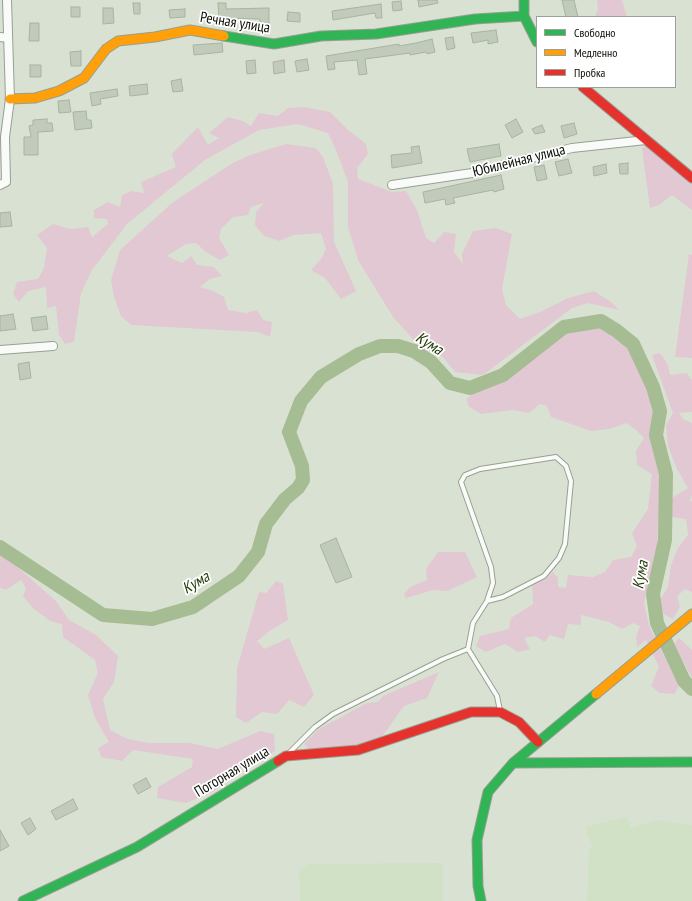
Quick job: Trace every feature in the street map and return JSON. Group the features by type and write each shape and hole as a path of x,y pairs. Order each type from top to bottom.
{"street":[{"path":"0,185 6,182 3,137 10,99 4,38 7,0"},
{"path":"524,0 524,16 536,40"},
{"name":"Речная улица","path":"10,99 35,98 59,91 84,78 106,49 118,41 155,37 190,30 274,44 321,36 376,34 475,19 524,16"},
{"path":"584,88 692,178"},
{"name":"Юбилейная улица","path":"392,185 472,173 572,148 646,140"},
{"path":"0,350 53,346"},
{"path":"481,901 478,886 477,840 488,792 513,763 692,614"},
{"name":"Погорная улица","path":"23,901 136,847 286,756 358,750 471,712 500,712"},
{"path":"500,712 519,722 538,742"},
{"path":"513,763 692,762"}],"lane":[{"path":"487,601 503,597 544,576 559,558 565,544 571,481 566,466 556,457 480,469 465,475 461,482 491,567 493,583 487,601 472,623 468,649 497,696 500,712"},
{"path":"286,756 315,727 333,714 443,659 468,649"}],"shaded area":[{"path":"597,0 622,0 627,16 595,16 598,9"},
{"path":"304,107 330,112 348,130 366,144 368,154 357,168 358,179 392,192 406,191 417,210 426,238 434,243 444,232 456,234 454,252 463,264 462,254 473,231 496,228 512,234 502,289 506,305 520,319 540,312 568,298 594,291 611,302 619,310 588,303 572,308 483,375 455,372 443,357 421,348 393,317 358,260 348,227 348,182 328,133 298,124 259,130 205,160 127,224 92,270 81,293 74,342 65,344 59,335 56,306 47,308 46,287 28,291 19,302 13,294 17,282 38,279 44,268 47,248 37,235 53,224 70,229 88,227 92,237 108,224 107,219 94,218 94,210 108,202 120,207 122,195 131,191 144,193 141,182 176,167 172,154 198,127 208,145 219,138 209,133 228,117 243,121 251,126 259,113 278,116 288,108"},
{"path":"286,144 316,148 323,157 333,184 334,242 356,291 341,299 325,278 311,270 321,259 326,249 321,233 293,235 280,241 264,236 255,225 256,212 264,203 251,207 248,215 233,217 221,229 219,238 229,255 220,260 206,252 196,243 186,244 167,256 182,263 191,256 197,265 214,267 222,276 210,279 200,287 213,291 224,297 228,310 246,313 257,310 263,320 272,322 270,337 258,332 131,325 121,316 114,297 111,280 120,250 172,203 231,164 250,155"},
{"path":"646,146 692,182 692,210 672,195 659,205 650,208 642,149"},
{"path":"689,254 692,255 692,358 675,357"},
{"path":"600,325 629,348 648,387 655,413 650,435 661,472 657,547 644,603 649,626 679,686 674,694 660,693 651,686 659,667 646,640 637,647 636,637 640,626 633,623 622,629 609,622 581,615 581,625 568,624 564,639 550,635 545,642 535,636 524,638 530,649 518,652 505,644 486,652 476,646 480,636 509,629 511,618 533,604 532,585 546,579 553,572 558,578 558,587 566,588 568,575 593,577 605,572 613,560 631,557 637,546 632,533 648,509 652,474 637,465 636,451 644,438 636,430 627,423 609,429 591,431 551,417 547,406 540,404 529,413 513,410 481,414 468,406 467,399 473,393 509,379 564,331"},
{"path":"660,353 668,365 670,375 687,373 692,380 692,412 679,413 683,419 692,423 692,495 690,501 692,501 692,592 685,589 677,596 680,607 673,619 663,614 660,600 668,587 671,565 678,548 688,535 686,519 672,517 672,498 688,488 677,469 668,446 666,425 673,413 652,355"},
{"path":"438,552 465,552 477,577 447,591 433,590 406,598 404,594 410,587 427,580 426,569"},
{"path":"0,554 14,564 56,601 69,620 96,635 118,656 114,682 103,699 110,730 128,739 149,743 190,743 218,749 260,731 274,734 275,750 267,758 247,764 213,792 186,803 157,798 158,787 192,767 193,759 133,750 122,761 101,757 98,748 109,742 95,718 88,695 98,673 95,660 63,637 62,624 50,621 33,608 23,596 26,588 21,580 6,590 0,588"},
{"path":"276,581 283,584 288,620 271,630 257,641 264,649 289,638 314,695 304,707 289,700 277,714 262,712 246,723 236,717 237,668 259,592 266,593"},
{"path":"679,638 692,650 692,678 674,644"},
{"path":"439,672 427,698 404,706 381,738 356,747 310,750 304,744 319,729 367,703 378,702 383,696"},
{"path":"627,817 631,828 655,820 692,825 692,901 587,901 589,849 593,848 585,827"},
{"path":"443,863 443,901 300,901 299,872 307,864"}],"building":[{"path":"418,0 437,0 438,3 419,7"},
{"path":"562,0 574,0 578,16 566,16"},
{"path":"401,1 402,10 393,11 392,2"},
{"path":"133,3 140,3 140,14 134,14"},
{"path":"218,3 226,3 226,9 269,8 269,25 260,25 260,19 219,18"},
{"path":"381,4 382,18 376,18 375,13 333,20 332,11"},
{"path":"71,7 80,7 80,17 71,17"},
{"path":"103,8 113,8 114,23 103,24"},
{"path":"185,9 185,17 170,18 169,10"},
{"path":"288,12 300,13 300,22 287,21"},
{"path":"30,23 39,23 39,41 29,41"},
{"path":"496,30 498,42 488,44 488,40 473,43 471,33"},
{"path":"453,37 455,48 447,50 445,38"},
{"path":"432,39 435,52 410,55 410,53 365,59 367,74 359,75 357,60 334,62 335,69 328,70 326,56 399,44 399,46"},
{"path":"222,43 223,52 194,55 193,45"},
{"path":"81,51 81,66 71,66 70,52"},
{"path":"307,59 309,70 297,72 295,61"},
{"path":"255,60 256,73 247,74 246,61"},
{"path":"284,60 285,72 274,74 273,62"},
{"path":"30,65 41,65 41,77 30,77"},
{"path":"181,79 183,91 173,92 171,81"},
{"path":"147,84 148,94 130,96 129,86"},
{"path":"117,89 118,96 100,99 101,104 92,106 90,93"},
{"path":"69,100 71,112 59,113 58,101"},
{"path":"86,111 87,120 91,120 92,128 75,130 73,112"},
{"path":"47,119 47,123 52,123 53,131 38,132 38,155 24,155 24,137 31,137 29,126 33,125 33,120"},
{"path":"516,119 523,132 512,138 505,125"},
{"path":"574,123 577,134 564,138 561,126"},
{"path":"542,125 545,132 535,134 532,129"},
{"path":"499,144 501,156 470,162 467,149"},
{"path":"419,146 422,163 392,168 391,155 412,153 411,147"},
{"path":"568,159 572,173 559,176 555,162"},
{"path":"628,163 628,174 620,174 619,164"},
{"path":"606,164 607,173 594,176 593,167"},
{"path":"544,165 547,179 537,181 534,167"},
{"path":"501,175 504,189 494,192 493,190 453,198 455,203 446,205 445,199 425,203 423,192"},
{"path":"10,212 12,226 0,227 0,213"},
{"path":"13,314 16,329 0,331 0,316"},
{"path":"46,316 48,329 33,331 31,318"},
{"path":"29,362 31,378 20,380 18,364"},
{"path":"336,538 352,577 336,583 320,545"},
{"path":"146,778 151,787 138,794 133,785"},
{"path":"73,799 78,809 56,820 51,811"},
{"path":"30,818 36,829 28,835 21,823"},
{"path":"0,830 9,846 0,851"}],"waterway":[{"name":"Кума","path":"0,547 103,615 152,619 193,607 239,576 258,552 266,524 285,499 298,488 303,480 302,466 289,432 301,401 321,377 359,354 380,346 398,346 414,351 431,362 450,383 470,388 503,375 564,327 601,321 617,331 633,344 653,387 660,411 656,435 666,474 665,540 653,594 657,623 684,681 692,689"}],"traffic: fast":[{"path":"524,0 524,16 536,40"},
{"path":"224,36 274,44 321,36 376,34 475,19 524,16"},
{"path":"481,901 478,886 477,840 488,792 513,763 596,694"},
{"path":"23,901 137,847 278,761"},
{"path":"513,763 692,762"}],"traffic: slow":[{"path":"10,99 35,98 59,91 84,78 106,49 118,41 155,37 190,30 224,36"},
{"path":"596,694 692,614"}],"traffic: jam":[{"path":"584,88 692,178"},
{"path":"278,761 286,756 358,750 471,712 500,712 519,722 538,742"}]}
